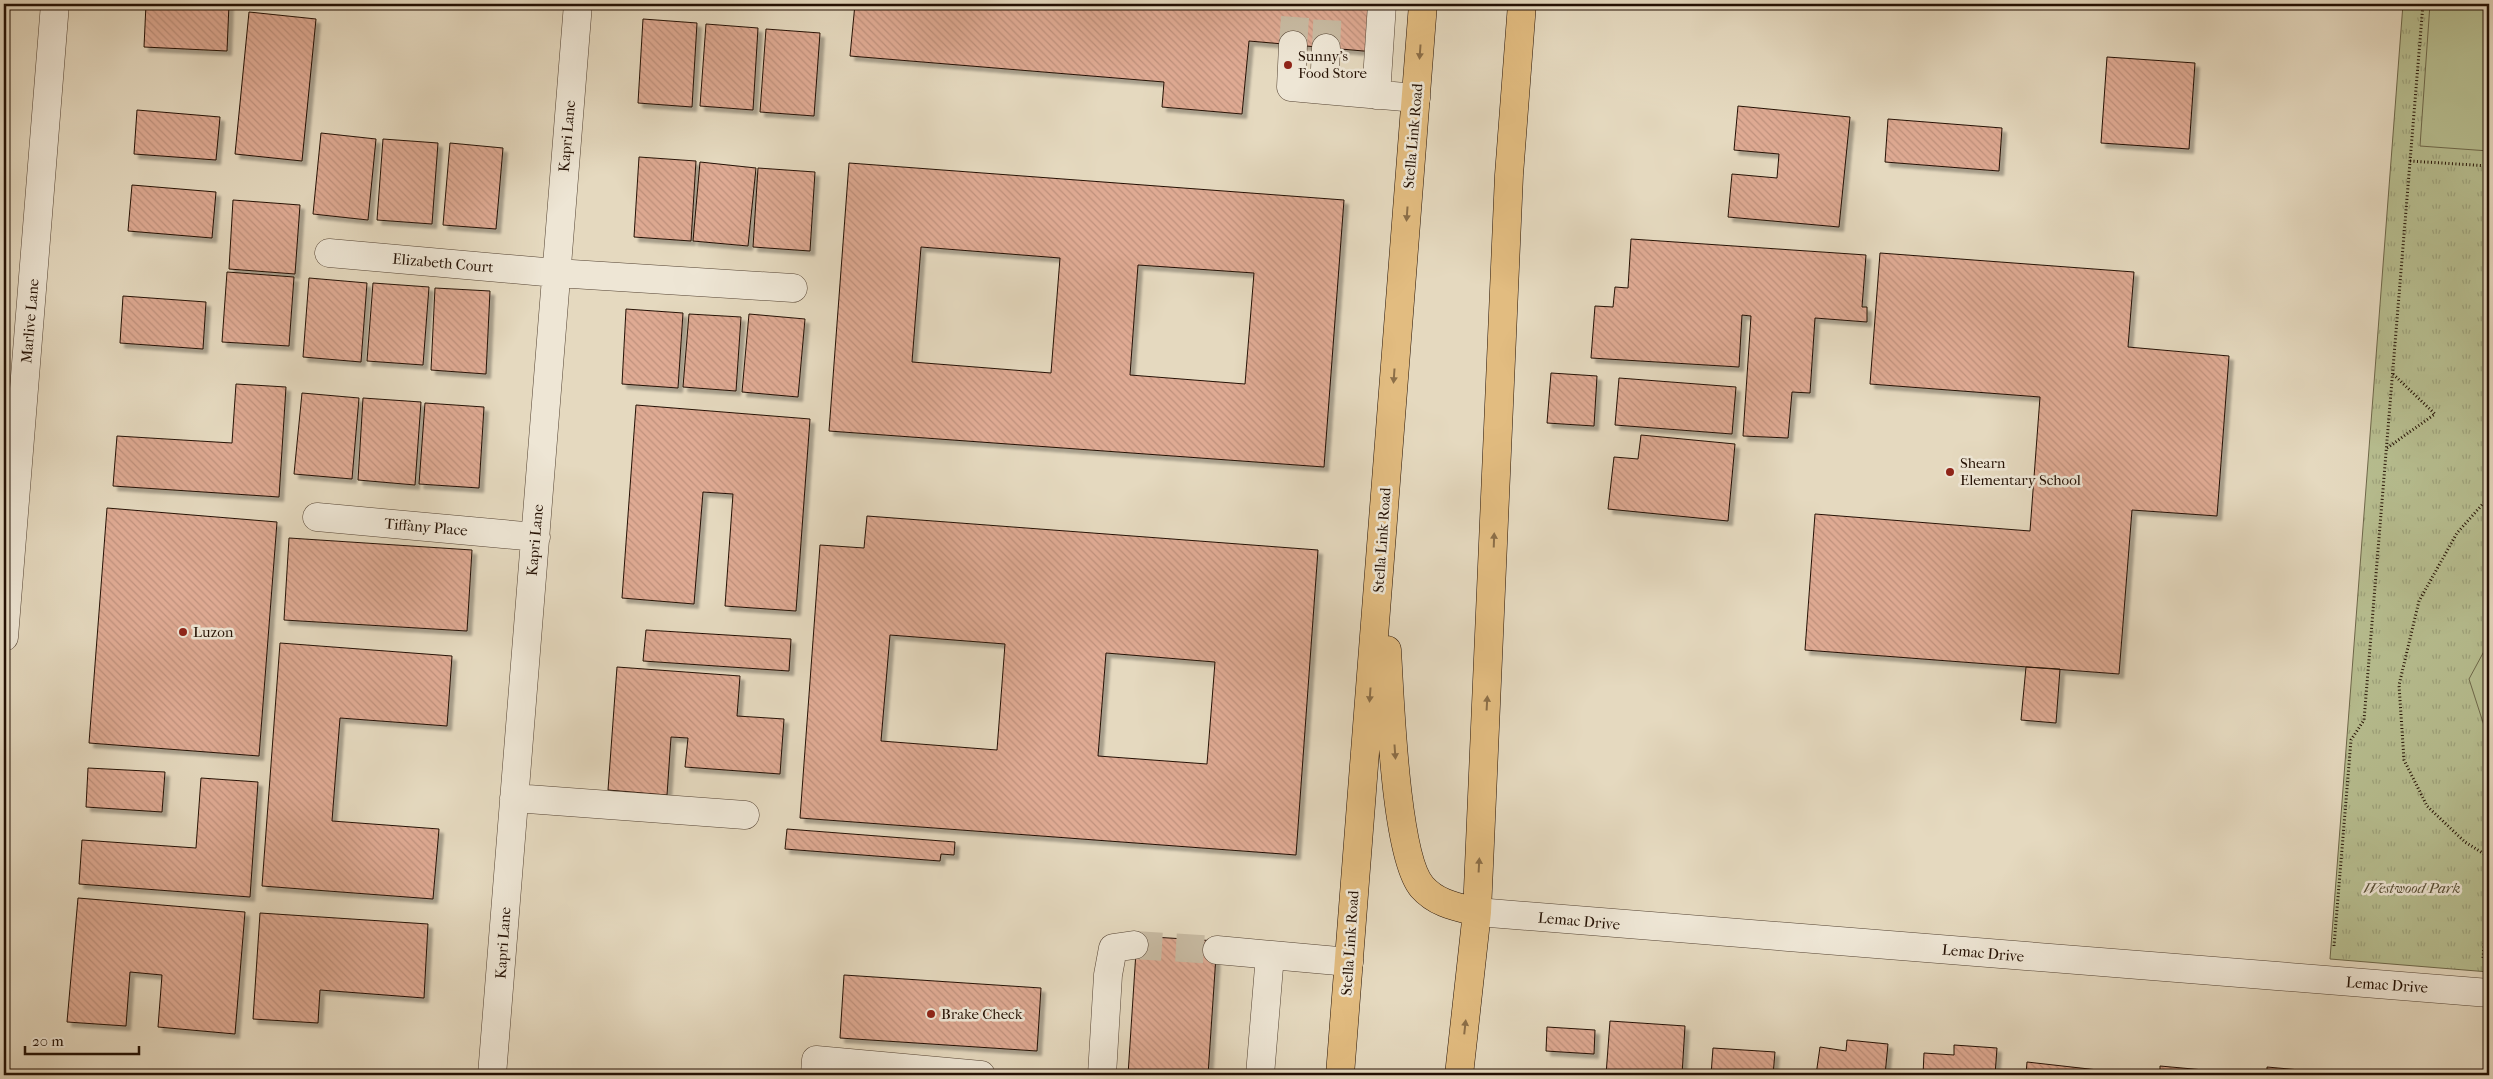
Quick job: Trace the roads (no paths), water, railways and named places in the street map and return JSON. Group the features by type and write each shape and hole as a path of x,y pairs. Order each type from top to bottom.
{"main road":[{"name":"Stella Link Road","path":"1340,1075 1423,4"},
{"path":"1459,1075 1477,912 1509,175 1522,4"},
{"path":"1380,564 1399,808 1410,858 1421,887 1445,905 1477,912"}],"street":[{"name":"Marlive Lane","path":"4,638 55,4"},
{"name":"Kapri Lane","path":"492,1075 578,4"},
{"path":"1376,95 1382,4"},
{"path":"1293,45 1291,87 1416,98"},
{"path":"1324,90 1326,48"},
{"name":"Elizabeth Court","path":"329,253 556,273 793,288"},
{"name":"Tiffany Place","path":"317,516 536,537"},
{"path":"514,798 745,815"},
{"name":"Lemac Drive","path":"1477,912 2489,993"},
{"path":"1102,1075 1108,975 1113,948 1134,945"},
{"path":"1217,950 1349,962"},
{"path":"1260,1075 1270,955"},
{"path":"814,1075 816,1060 981,1075"}],"tunnel":[{"path":"1293,45 1296,4"},
{"path":"1326,48 1328,4"},
{"path":"1134,945 1217,950"}],"place":[{"name":"Sunny's Food Store","path":"1288,65"},
{"name":"Shearn Elementary School","path":"1950,472"},
{"name":"Luzon","path":"183,632"},
{"name":"Brake Check","path":"931,1014"}],"park label":[{"name":"Westwood Park","path":"2412,888"}]}
